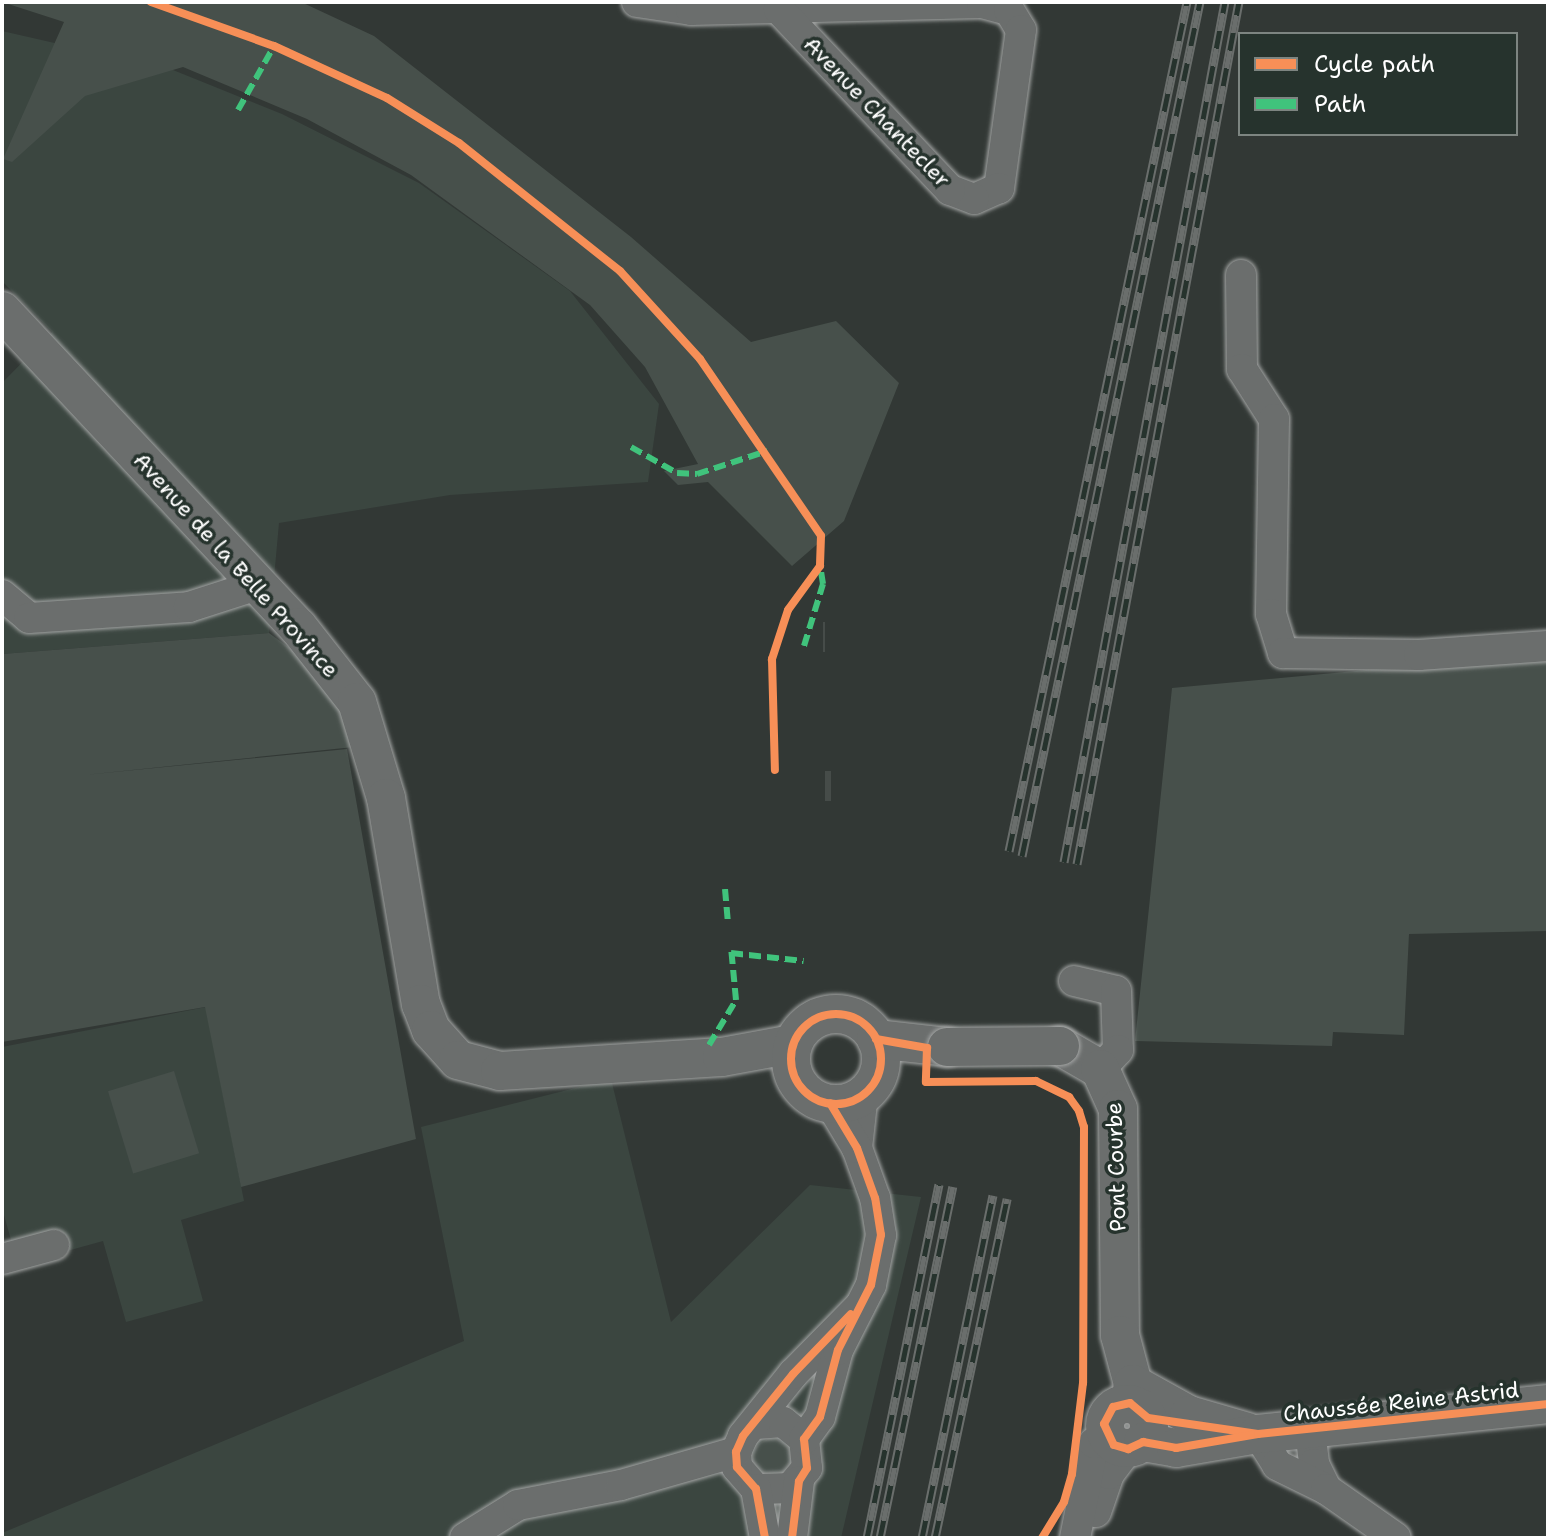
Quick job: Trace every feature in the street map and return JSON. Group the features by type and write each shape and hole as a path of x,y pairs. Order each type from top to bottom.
{"main road":[{"name":"Avenue de la Belle Province","path":"2,311 298,627 357,702 386,798 421,1004 431,1030 458,1060 500,1071 722,1057 793,1056"},
{"path":"862,1077 861,1021 838,1014 807,1024 793,1056 807,1093 945,1057 1058,1058 1100,1069"},
{"name":"Pont Courbe","path":"1058,1058 1082,1087 1102,1125 1105,1384 1129,1419"},
{"name":"Pont Courbe","path":"1100,1069 1118,1109 1120,1341 1129,1419"},
{"name":"Chaussée Reine Astrid","path":"1129,1419 1176,1448 1258,1434 1548,1404"},
{"name":"Chaussée Reine Astrid","path":"1129,1419 1189,1415 1258,1434"}],"street":[{"name":"Avenue Chantecler","path":"637,2 652,8 779,9 982,3 1009,10 1021,30 999,188 974,199 950,190 779,9"},
{"path":"1241,275 1242,369 1274,419 1271,614 1283,653 1419,655 1548,646"},
{"path":"2,595 29,618 189,607 257,585"},
{"path":"1074,981 1116,991 1118,1050 1100,1069"},
{"path":"792,1538 799,1481 807,1468 804,1439 820,1417 838,1350 871,1285 881,1235 875,1198 857,1148 862,1077"},
{"path":"2,1259 54,1245"},
{"path":"765,1538 756,1489 737,1467 736,1452 743,1436 756,1424 793,1374 860,1306"},
{"path":"1075,1538 1094,1443 1129,1419"},
{"path":"1091,1538 1129,1419"},
{"path":"756,1424 783,1422 804,1439"},
{"path":"1310,1430 1314,1464 1326,1489"},
{"path":"1258,1434 1277,1465 1326,1489 1396,1538"},
{"path":"465,1538 518,1505 621,1485 736,1452"},
{"path":"756,1489 779,1493 799,1481"}],"shaded area":[{"path":"2,2 301,2 374,36 631,237 751,342 836,321 899,383 844,521 792,566 708,482 678,485 664,471 698,464 645,367 590,305 411,175 307,119 183,67 85,96 12,162 3,159 64,22"},
{"path":"2,31 173,70 282,114 419,183 570,291 659,404 648,482 450,495 279,523 269,633 2,654 2,383 52,332 2,281"},
{"path":"269,633 332,679 354,747 84,775 347,749 416,1139 241,1187 205,1007 2,1042 2,654"},
{"path":"1548,653 1548,931 1409,934 1404,1035 1333,1032 1332,1046 1135,1041 1172,688"},
{"path":"206,1007 244,1201 181,1220 203,1301 126,1322 103,1241 2,1269 2,1243 11,1240 2,1208 2,1047"},
{"path":"174,1071 199,1153 133,1173 108,1091"},
{"path":"611,1079 671,1322 810,1185 921,1197 841,1538 2,1538 2,1533 464,1341 421,1127"},
{"path":"772,1439 785,1445 791,1458 785,1471 772,1477 759,1471 753,1458 759,1445"}],"tunnel":[{"path":"825,786 831,786"}],"railway":[{"path":"1009,851 1187,2"},
{"path":"1022,856 1200,2"},
{"path":"1064,862 1225,2"},
{"path":"1077,864 1239,2"},
{"path":"867,1538 939,1184"},
{"path":"880,1538 953,1187"},
{"path":"922,1538 993,1195"},
{"path":"935,1538 1007,1199"}],"marked path":[{"path":"238,110 274,46"},
{"path":"631,447 677,473 697,474 767,451"},
{"path":"804,646 823,584 820,566"},
{"path":"725,889 728,922"},
{"path":"709,1045 736,1000 731,947"},
{"path":"731,953 804,961"}],"cycle path":[{"path":"151,2 274,46 387,98 459,143 620,271 700,359 821,536 820,566 788,610 772,659 775,770"},
{"path":"836,1014 861,1022 873,1034 881,1059 873,1084 861,1096 836,1104 811,1096 799,1084 791,1059 799,1034 811,1022 836,1014"},
{"path":"876,1039 927,1048 926,1082 1036,1081 1069,1097 1079,1111 1084,1127 1083,1383 1072,1474 1064,1502 1042,1538"},
{"path":"792,1538 799,1481 807,1468 804,1439 820,1417 838,1350 871,1285 881,1235 875,1198 857,1148 830,1103"},
{"path":"765,1538 756,1489 737,1467 736,1452 743,1436 793,1374 851,1314"},
{"path":"1258,1434 1148,1418 1130,1403 1113,1407 1104,1424 1114,1445 1128,1449 1143,1442 1176,1448 1258,1434 1548,1404"}]}
